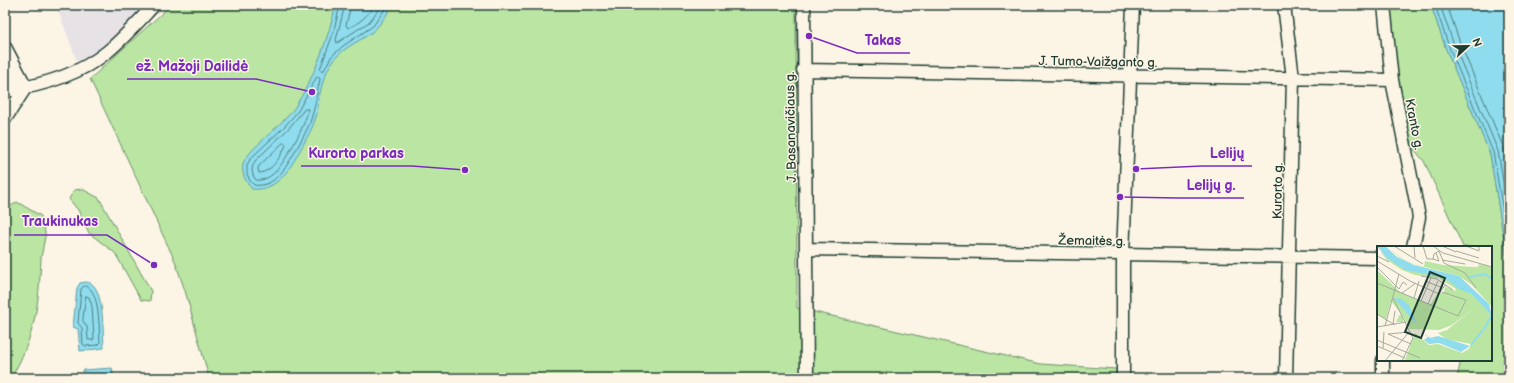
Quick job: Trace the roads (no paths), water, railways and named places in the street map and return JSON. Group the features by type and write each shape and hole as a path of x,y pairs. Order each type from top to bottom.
{"street":[{"path":"5,91 56,79 93,62 124,38 154,5"},
{"name":"J. Basanavičiaus g.","path":"804,5 803,70 807,378"},
{"path":"1123,378 1123,255 1133,5"},
{"name":"Kurorto g.","path":"1284,5 1293,78 1286,378"},
{"name":"Kranto g.","path":"1384,5 1392,80 1419,217 1413,246"},
{"path":"5,47 26,87"},
{"name":"J. Tumo-Vaižganto g.","path":"803,70 1392,80"},
{"path":"5,75 26,87"},
{"path":"5,119 26,87"},
{"name":"Žemaitės g.","path":"806,249 1377,258"},
{"path":"1383,361 1383,378"}],"water":[{"path":"336,5 393,5 376,29 341,52 331,64 322,84 317,113 309,135 284,176 270,186 261,189 252,189 244,177 243,164 258,144 290,114 295,107 309,83 320,58"},
{"path":"1431,5 1509,5 1509,271 1490,154 1446,49"},
{"path":"86,282 92,284 99,296 102,314 104,348 80,351 78,329 73,327 77,288 80,283"},
{"path":"112,368 114,378 83,378 83,370"}],"place":[{"name":"Takas","path":"809,36"},
{"name":"ež. Mažoji Dailidė","path":"312,92"},
{"name":"Lelijų","path":"1136,169"},
{"name":"Kurorto parkas","path":"465,170"},
{"name":"Lelijų g.","path":"1120,197"},
{"name":"Traukinukas","path":"154,265"}]}
